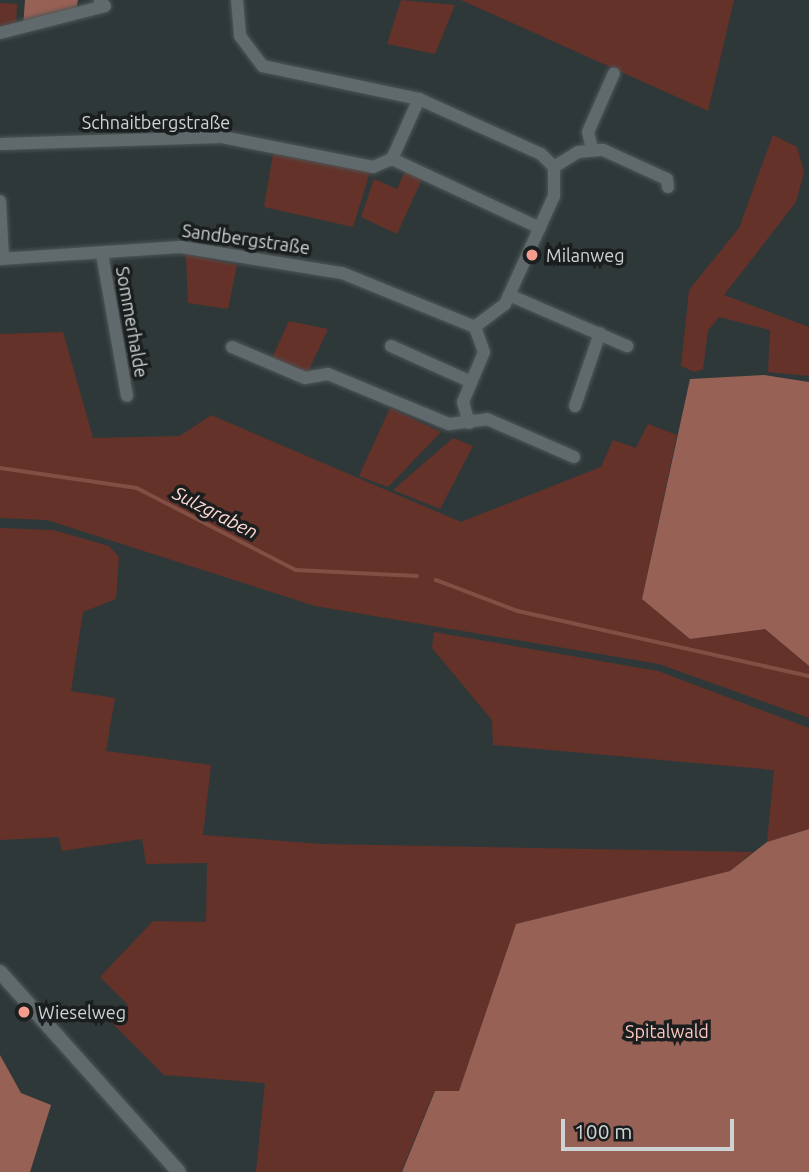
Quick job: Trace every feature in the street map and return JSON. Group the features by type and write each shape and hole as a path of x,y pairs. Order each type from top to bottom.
{"street":[{"path":"0,33 105,6 100,0"},
{"path":"237,0 240,36 263,66 419,99 541,154 554,167 558,187 509,295 499,314 475,327 484,352 463,402 469,423"},
{"path":"592,149 588,132 614,73"},
{"path":"419,99 392,159 540,229"},
{"name":"Schnaitbergstraße","path":"0,145 222,137 373,167 392,159"},
{"path":"554,167 592,149 667,179 668,187"},
{"path":"0,201 2,259"},
{"name":"Sandbergstraße","path":"2,259 102,254 168,246 293,263 376,284 475,327"},
{"name":"Sommerhalde","path":"102,254 127,396"},
{"path":"509,295 627,346"},
{"path":"575,406 600,333"},
{"path":"391,346 471,382"},
{"path":"232,347 305,378 328,374 449,424 486,419 574,457"},
{"path":"0,972 179,1172"}],"shaded area":[{"path":"401,0 455,5 435,54 387,44"},
{"path":"461,0 734,0 708,111"},
{"path":"0,3 17,4 16,28 0,29"},
{"path":"773,135 797,147 804,172 796,202 724,295 809,327 809,376 768,372 770,330 719,317 708,331 703,369 694,372 681,366 689,290 739,228"},
{"path":"273,154 370,172 353,227 264,207"},
{"path":"405,171 422,179 397,234 361,217 374,179 397,189"},
{"path":"186,254 237,265 228,309 188,303"},
{"path":"289,321 328,329 307,374 271,360"},
{"path":"63,332 93,438 180,436 211,415 461,522 601,467 613,440 636,448 648,424 677,435 642,599 690,639 765,629 809,666 809,718 659,664 315,606 47,520 0,518 0,334"},
{"path":"390,408 441,432 388,487 359,476"},
{"path":"453,438 473,446 440,509 393,490"},
{"path":"0,528 53,530 109,546 119,557 116,599 83,612 71,691 115,698 106,751 211,765 203,835 322,844 753,852 730,871 516,924 459,1091 434,1092 401,1172 256,1172 265,1083 164,1075 111,1022 128,1005 100,977 153,921 206,922 207,863 146,864 142,839 62,851 59,837 0,840"},
{"path":"434,632 658,671 809,728 809,829 767,842 774,770 493,745 492,720 432,648"}],"green space":[{"path":"25,0 78,0 75,13 23,28"},
{"path":"764,375 809,382 809,666 765,629 690,639 642,599 690,379"},
{"name":"Spitalwald","path":"809,829 809,1172 402,1172 435,1091 459,1091 516,924 730,871 767,842"},
{"path":"0,1055 21,1093 51,1105 30,1172 0,1172"}],"waterway":[{"name":"Sulzgraben","path":"0,468 137,488 296,570 417,576"},
{"name":"Sulzgraben","path":"436,580 518,611 809,676"}],"place":[{"name":"Milanweg","path":"532,255"},
{"name":"Wieselweg","path":"24,1012"}]}
